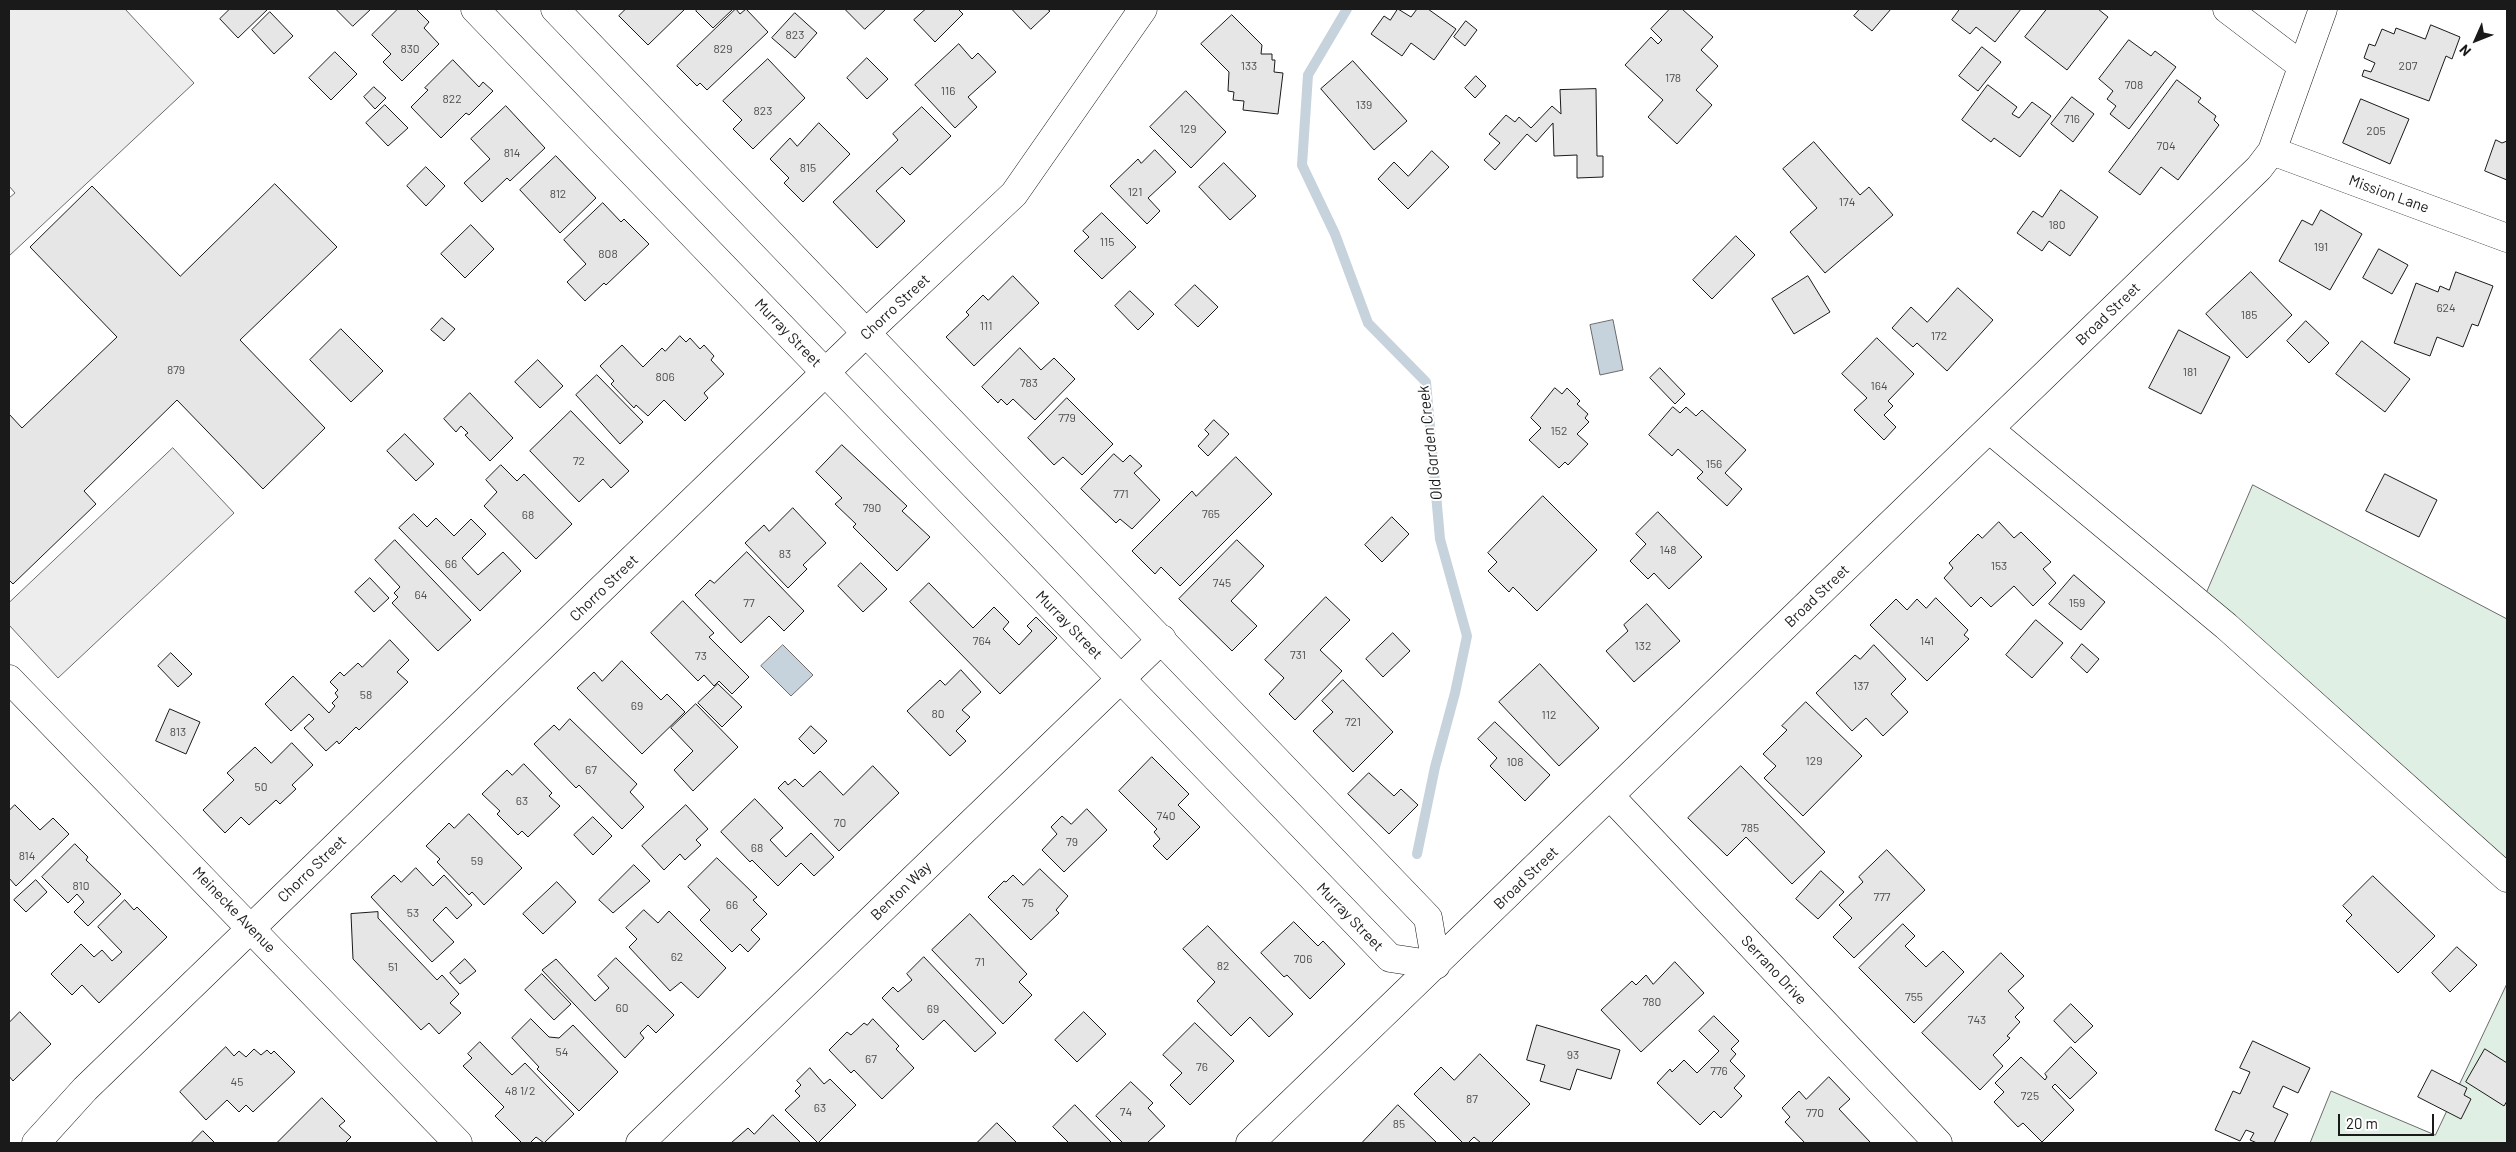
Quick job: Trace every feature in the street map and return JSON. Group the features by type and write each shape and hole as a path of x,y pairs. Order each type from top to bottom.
{"street":[{"name":"Murray Street","path":"475,9 1390,958 1436,965"},
{"path":"555,9 1428,918 1436,965"},
{"name":"Chorro Street","path":"36,1143 85,1089 867,332 1014,194 1143,9"},
{"path":"2227,9 2302,66"},
{"name":"Broad Street","path":"1250,1143 2259,168 2272,151 2323,9"},
{"name":"Mission Lane","path":"2272,151 2507,238"},
{"path":"1989,429 2226,626 2507,878"},
{"name":"Benton Way","path":"640,1143 1162,639"},
{"name":"Meinecke Avenue","path":"9,679 458,1143"},
{"name":"Serrano Drive","path":"1610,796 1938,1143"}],"green space":[{"path":"2253,485 2507,619 2507,884 2204,599"},
{"path":"2507,984 2507,1143 2310,1143 2331,1091 2435,1135"}],"shaded area":[{"path":"9,9 125,9 194,83 9,256 9,198 15,193 9,186"},
{"path":"1613,320 1623,370 1600,375 1590,325"},
{"path":"173,448 234,513 58,678 9,625 9,603"},
{"path":"783,645 813,675 791,696 761,666"}],"building":[{"path":"230,9 268,9 238,38 220,19"},
{"path":"336,9 371,9 353,26"},
{"path":"398,9 416,9 429,22 424,28 439,44 402,81 383,62 391,54 372,35"},
{"path":"626,9 685,9 648,45 619,16"},
{"path":"698,9 733,9 713,28 696,11"},
{"path":"736,9 740,14 746,9 768,32 707,90 700,83 697,86 677,66"},
{"path":"845,9 886,9 865,29"},
{"path":"926,9 958,9 963,14 935,42 914,20"},
{"path":"1012,9 1047,9 1050,11 1031,29"},
{"path":"1398,9 1411,17 1417,9 1428,9 1456,29 1434,60 1411,43 1402,56 1371,34 1384,16 1390,20"},
{"path":"1670,9 1682,9 1713,37 1701,50 1718,66 1696,90 1712,105 1677,144 1648,117 1663,100 1625,65 1651,37 1658,44 1662,40 1651,29"},
{"path":"1860,9 1891,9 1872,31 1854,16"},
{"path":"1960,9 2021,9 1995,42 1976,27 1970,34 1952,20"},
{"path":"2047,9 2098,9 2108,17 2067,70 2025,37"},
{"path":"270,12 293,36 274,54 252,30"},
{"path":"795,13 817,33 795,58 772,38"},
{"path":"1232,15 1262,45 1261,54 1272,54 1272,60 1275,60 1274,72 1283,73 1278,114 1243,110 1244,101 1233,100 1234,92 1228,91 1229,72 1201,44"},
{"path":"1466,21 1477,30 1465,46 1454,37"},
{"path":"2431,25 2460,37 2452,59 2446,56 2429,101 2362,76 2364,70 2371,72 2375,63 2364,58 2369,44 2375,46 2382,29 2394,34 2396,28 2425,39"},
{"path":"2129,40 2151,56 2155,51 2176,67 2129,129 2110,114 2116,106 2107,99 2113,91 2099,79"},
{"path":"959,44 972,59 978,53 996,72 968,97 977,107 955,128 915,85"},
{"path":"1982,47 2001,62 1978,91 1959,76"},
{"path":"335,52 357,74 331,100 309,78"},
{"path":"867,58 888,79 867,99 847,78"},
{"path":"768,59 805,98 753,149 733,129 742,120 723,101"},
{"path":"453,60 479,87 483,82 493,91 469,115 466,113 441,138 411,107 428,90 425,88"},
{"path":"1353,61 1407,121 1374,150 1321,89"},
{"path":"1476,76 1486,86 1475,98 1465,88"},
{"path":"2177,80 2201,98 2198,102 2216,116 2214,120 2219,125 2178,180 2161,167 2140,195 2109,172"},
{"path":"1988,85 2017,107 2012,114 2019,118 2032,102 2051,116 2020,157 1994,138 1991,142 1962,120"},
{"path":"374,87 386,98 375,109 364,97"},
{"path":"1596,89 1597,156 1603,156 1603,177 1577,178 1577,155 1554,156 1553,123 1536,142 1527,134 1495,170 1484,160 1500,143 1489,134 1506,115 1515,122 1519,117 1531,128 1552,106 1561,114 1560,90"},
{"path":"1186,91 1226,132 1191,168 1150,127"},
{"path":"2072,97 2094,114 2073,142 2051,124"},
{"path":"2361,99 2409,119 2390,164 2343,143"},
{"path":"385,105 408,128 388,146 366,123"},
{"path":"506,106 545,148 510,181 507,178 482,202 464,183 490,159 471,139"},
{"path":"922,107 951,136 910,175 902,167 876,191 905,221 877,248 833,202 898,140 893,134"},
{"path":"819,123 850,154 803,202 784,183 789,178 770,159 790,138 797,146"},
{"path":"2496,140 2502,143 2507,141 2507,180 2485,171"},
{"path":"1814,142 1860,195 1869,187 1893,215 1825,273 1790,232 1817,208 1783,169"},
{"path":"1155,150 1176,172 1148,198 1160,211 1147,224 1110,186 1138,159 1141,163"},
{"path":"1432,151 1449,167 1408,209 1378,179 1394,162 1408,176"},
{"path":"556,156 596,198 560,233 520,190"},
{"path":"1224,163 1256,196 1230,220 1199,187"},
{"path":"426,167 445,186 426,206 407,186"},
{"path":"275,184 337,247 240,340 325,428 263,489 177,400 84,491 96,504 13,584 9,580 9,414 22,428 117,337 30,247 92,186 180,276"},
{"path":"2061,190 2098,217 2070,256 2049,241 2042,251 2017,233 2033,211 2042,217"},
{"path":"603,203 621,222 624,219 649,244 606,285 604,283 585,301 567,282 586,264 564,240"},
{"path":"2321,210 2362,234 2330,290 2279,261 2302,220 2312,225"},
{"path":"1102,213 1136,247 1102,279 1074,251 1089,237 1083,231"},
{"path":"471,225 494,249 465,278 441,254"},
{"path":"1736,236 1755,255 1712,299 1693,280"},
{"path":"2379,249 2408,265 2392,294 2363,278"},
{"path":"2251,272 2292,315 2247,358 2206,314"},
{"path":"2456,272 2493,286 2478,326 2472,324 2463,347 2437,337 2430,356 2394,343 2416,283 2438,292 2440,286 2449,290"},
{"path":"1013,276 1039,303 974,366 946,337 969,315 966,312 983,295 988,300"},
{"path":"1808,276 1830,312 1794,334 1772,299"},
{"path":"1195,285 1218,307 1198,327 1175,305"},
{"path":"1958,288 1993,320 1947,371 1917,343 1913,347 1892,328 1911,307 1927,322"},
{"path":"1130,291 1154,314 1138,330 1115,306"},
{"path":"442,318 455,329 444,341 431,330"},
{"path":"2306,321 2329,343 2309,363 2287,341"},
{"path":"341,329 383,371 351,402 310,360"},
{"path":"2179,330 2230,357 2201,414 2149,388"},
{"path":"680,336 686,342 690,338 700,349 704,345 714,356 711,360 724,374 704,393 708,398 685,421 664,400 648,416 636,405 634,408 611,384 614,381 600,366 622,345 643,367 662,348 665,351"},
{"path":"1877,338 1914,374 1888,401 1893,406 1884,415 1896,427 1884,440 1854,410 1867,398 1842,374"},
{"path":"2362,341 2410,379 2385,412 2336,374"},
{"path":"1020,348 1041,370 1054,358 1075,379 1035,420 1013,399 1007,405 1001,399 998,403 982,387"},
{"path":"538,360 563,386 540,408 515,382"},
{"path":"1660,368 1685,394 1675,404 1650,378"},
{"path":"597,375 643,422 620,444 576,395"},
{"path":"1555,388 1562,394 1567,388 1580,401 1577,404 1588,414 1585,418 1589,422 1577,434 1588,444 1568,465 1565,462 1559,468 1529,440 1541,428 1531,418"},
{"path":"470,393 513,438 490,461 465,435 468,433 461,426 456,432 444,419"},
{"path":"1067,398 1113,444 1082,475 1063,457 1054,465 1028,438"},
{"path":"1673,407 1680,413 1686,407 1696,416 1702,410 1746,450 1725,473 1742,489 1727,506 1697,478 1703,472 1678,449 1672,456 1649,435"},
{"path":"571,411 629,471 611,488 603,479 579,502 530,451"},
{"path":"1214,420 1229,434 1208,456 1198,446 1209,434 1205,430"},
{"path":"405,434 434,464 416,481 387,451"},
{"path":"842,445 907,506 902,511 930,537 897,571 853,527 856,524 835,504 842,498 816,472"},
{"path":"1114,454 1123,462 1130,455 1142,466 1134,473 1160,500 1132,529 1120,519 1116,523 1081,489"},
{"path":"1236,457 1272,494 1180,586 1161,567 1155,574 1132,551 1192,491 1196,496"},
{"path":"501,465 517,481 524,474 572,524 536,559 484,506 497,492 486,480"},
{"path":"2385,474 2437,500 2419,537 2366,511"},
{"path":"1543,496 1597,550 1537,611 1513,587 1509,592 1488,571 1497,562 1488,553"},
{"path":"793,508 826,543 803,565 807,569 788,588 745,543 764,525 769,531"},
{"path":"1658,512 1702,557 1669,589 1654,573 1648,579 1630,561 1646,544 1636,534"},
{"path":"414,514 427,527 436,518 454,536 471,519 486,534 462,558 478,575 503,552 521,571 480,611 399,528"},
{"path":"1392,517 1409,534 1382,562 1365,545"},
{"path":"1999,522 2014,538 2021,532 2051,562 2043,569 2056,583 2033,606 2014,586 1991,607 1981,597 1971,607 1944,578 1953,568 1949,563 1978,534 1982,538"},
{"path":"395,540 471,620 438,651 392,603 398,597 394,593 400,587 375,560"},
{"path":"1237,540 1264,566 1231,601 1257,626 1232,651 1179,599"},
{"path":"747,552 804,611 784,631 769,616 741,643 695,595 710,580 714,583"},
{"path":"861,563 887,589 863,612 838,586"},
{"path":"2074,575 2105,602 2081,630 2049,604"},
{"path":"370,578 389,598 374,612 355,592"},
{"path":"929,583 973,628 994,607 1009,622 1003,629 1019,645 1032,631 1027,626 1036,617 1057,638 1000,694 910,602"},
{"path":"1326,597 1350,620 1320,650 1342,671 1295,720 1269,694 1284,678 1265,660"},
{"path":"1936,598 1968,630 1964,635 1969,639 1927,681 1870,625 1896,599 1907,610 1917,599 1926,608"},
{"path":"683,601 714,633 709,637 749,677 732,694 719,681 714,686 704,675 698,681 651,633"},
{"path":"1647,604 1680,641 1634,682 1606,651 1628,631 1624,625"},
{"path":"2036,620 2063,643 2032,678 2006,655"},
{"path":"1393,633 1410,651 1383,677 1366,659"},
{"path":"390,640 409,660 397,672 408,682 359,730 356,727 339,744 337,741 326,751 304,728 314,719 309,714 291,731 265,704 293,676 329,713 335,706 332,703 338,697 335,693 338,690 330,682 340,672 344,676 358,663 362,667"},
{"path":"2082,644 2099,659 2087,673 2071,658"},
{"path":"1874,645 1906,679 1891,694 1908,712 1883,736 1866,718 1852,731 1816,693 1855,655 1860,659"},
{"path":"171,653 192,674 178,687 158,666"},
{"path":"622,661 661,700 667,694 685,712 642,754 577,688 594,672 602,681"},
{"path":"1540,664 1599,728 1559,766 1499,702"},
{"path":"961,670 981,692 962,710 970,717 956,731 966,741 950,756 907,711 940,680 945,685"},
{"path":"1343,680 1393,732 1353,772 1313,731 1333,712 1322,701"},
{"path":"718,684 742,707 722,727 698,703"},
{"path":"1806,702 1862,756 1803,816 1764,778 1776,766 1763,754 1787,730 1782,726"},
{"path":"696,704 738,747 693,791 674,770 693,751 671,728"},
{"path":"170,709 200,722 186,754 156,741"},
{"path":"570,719 637,784 630,792 644,807 622,829 579,785 576,788 534,744 554,725 559,730"},
{"path":"1495,722 1550,775 1525,801 1490,766 1497,758 1478,739"},
{"path":"811,726 827,741 814,754 799,739"},
{"path":"292,743 313,765 292,785 296,789 280,804 276,800 249,825 241,817 225,833 203,810 234,780 227,773 255,747 271,763"},
{"path":"1152,757 1189,794 1178,805 1200,827 1167,860 1153,846 1160,839 1154,832 1157,829 1119,791"},
{"path":"524,764 552,793 549,796 560,806 528,837 522,831 518,835 497,814 500,811 482,794 507,770 512,775"},
{"path":"873,766 899,793 839,851 778,788 785,781 788,785 795,779 803,787 820,771 843,795"},
{"path":"1741,766 1825,852 1792,884 1746,837 1727,856 1688,818"},
{"path":"1369,773 1394,796 1401,789 1418,805 1389,834 1348,794"},
{"path":"755,799 783,828 770,840 786,857 811,833 834,857 814,876 801,863 778,886 752,860 750,862 721,832"},
{"path":"15,805 40,830 53,818 69,834 16,886 9,878 9,811"},
{"path":"686,805 708,829 696,840 701,845 685,860 680,854 664,870 642,846"},
{"path":"1087,809 1107,830 1064,872 1042,850 1057,834 1051,827 1062,816 1071,824"},
{"path":"469,814 522,868 484,905 472,892 469,895 437,862 440,859 426,846 449,823 454,828"},
{"path":"593,817 612,836 593,855 574,835"},
{"path":"75,844 88,857 86,860 121,894 88,926 74,912 84,902 77,894 68,903 42,877"},
{"path":"1887,850 1925,890 1854,958 1833,937 1852,918 1839,905 1863,882 1859,877"},
{"path":"717,858 757,897 753,900 767,914 751,930 760,939 748,952 740,944 732,952 700,920 710,910 688,887"},
{"path":"634,865 650,881 613,913 599,900"},
{"path":"416,868 433,886 444,875 472,905 457,919 446,907 433,920 454,942 432,962 371,897 394,875 401,882"},
{"path":"1040,869 1068,896 1056,910 1059,913 1031,940 988,897 1013,875 1023,885"},
{"path":"1821,871 1844,892 1818,919 1796,899"},
{"path":"2373,876 2435,936 2398,973 2346,921 2352,915 2343,906"},
{"path":"36,880 47,892 26,912 14,900"},
{"path":"557,882 576,902 543,934 523,914"},
{"path":"125,900 134,910 137,907 167,937 99,1003 82,985 72,995 51,974 81,944 94,957 102,950 112,961 122,952 98,927"},
{"path":"644,910 658,923 669,911 726,968 698,998 681,982 670,991 629,947 637,939 626,928"},
{"path":"378,912 378,918 437,980 442,975 459,994 450,1003 461,1013 439,1034 429,1023 421,1030 353,959 351,914"},
{"path":"970,914 1027,974 1019,982 1032,995 1003,1024 932,950"},
{"path":"1294,922 1318,946 1323,941 1345,964 1310,999 1287,975 1284,977 1261,953"},
{"path":"1903,924 1915,936 1905,946 1926,967 1943,951 1964,972 1914,1023 1859,968"},
{"path":"1208,926 1293,1014 1269,1037 1250,1017 1231,1036 1197,1001 1215,982 1183,949"},
{"path":"2457,947 2477,965 2450,992 2432,973"},
{"path":"2001,953 2024,976 2008,991 2024,1008 2015,1017 2020,1022 2007,1036 2010,1038 1993,1055 2003,1066 1980,1090 1922,1033"},
{"path":"924,957 996,1033 975,1052 944,1020 923,1040 882,998 893,987 898,992 912,980 907,974"},
{"path":"616,958 674,1015 656,1033 648,1025 640,1033 644,1038 625,1058 542,970 556,959 595,1001 609,988 598,976"},
{"path":"465,959 476,971 460,984 450,973"},
{"path":"1675,962 1704,993 1641,1052 1601,1010 1632,981 1636,985 1646,975 1653,984"},
{"path":"542,974 571,1004 554,1020 525,990"},
{"path":"2071,1004 2093,1026 2075,1043 2054,1021"},
{"path":"20,1012 51,1044 13,1081 9,1076 9,1023"},
{"path":"1084,1012 1106,1034 1077,1062 1055,1040"},
{"path":"1714,1016 1739,1041 1731,1049 1736,1054 1730,1061 1745,1076 1734,1088 1742,1096 1721,1118 1714,1111 1700,1125 1657,1083 1670,1069 1672,1072 1684,1060 1697,1073 1719,1051 1699,1031"},
{"path":"531,1019 549,1037 559,1038 573,1025 618,1072 579,1111 537,1069 539,1067 512,1038"},
{"path":"873,1019 899,1046 896,1049 914,1068 882,1099 854,1070 851,1073 829,1050 847,1032 851,1035 864,1023 867,1025"},
{"path":"1195,1023 1234,1061 1190,1105 1170,1085 1182,1073 1163,1055"},
{"path":"1537,1025 1620,1050 1611,1079 1577,1069 1570,1090 1540,1081 1545,1065 1527,1060"},
{"path":"2253,1041 2310,1068 2298,1093 2283,1086 2273,1107 2288,1114 2274,1143 2257,1143 2250,1140 2254,1133 2246,1130 2240,1141 2215,1130 2233,1091 2240,1094 2250,1072 2240,1068"},
{"path":"480,1042 512,1075 525,1063 574,1114 544,1143 536,1137 530,1143 522,1143 495,1116 504,1107 463,1066 472,1058 468,1054"},
{"path":"226,1047 234,1056 239,1051 246,1057 254,1049 261,1055 267,1050 271,1054 274,1051 295,1072 253,1112 246,1105 239,1112 227,1100 206,1120 180,1092"},
{"path":"2071,1047 2097,1073 2070,1099 2055,1084 2052,1087 2074,1110 2042,1142 2023,1123 2018,1127 1994,1102 2004,1092 1995,1083 2021,1057 2045,1080 2047,1077 2045,1074"},
{"path":"2485,1049 2507,1063 2507,1101 2504,1106 2466,1082"},
{"path":"1480,1054 1530,1104 1491,1143 1481,1143 1474,1137 1468,1143 1463,1143 1414,1094 1441,1067 1454,1080"},
{"path":"810,1068 824,1084 830,1079 856,1105 818,1143 785,1110 800,1096 795,1091 801,1085 797,1081"},
{"path":"2432,1070 2467,1088 2464,1095 2471,1099 2461,1119 2418,1097"},
{"path":"1829,1077 1850,1099 1839,1109 1869,1143 1805,1143 1785,1122 1790,1117 1782,1108 1799,1091 1806,1099"},
{"path":"1131,1082 1153,1103 1148,1108 1165,1126 1147,1143 1123,1143 1096,1116"},
{"path":"322,1098 345,1121 339,1126 351,1137 345,1143 277,1143"},
{"path":"1075,1105 1112,1143 1069,1143 1053,1127"},
{"path":"1398,1105 1437,1143 1362,1143"},
{"path":"773,1115 801,1143 731,1143 748,1128 754,1134"},
{"path":"997,1123 1017,1143 977,1143"},
{"path":"203,1131 215,1143 191,1143"}],"waterway":[{"name":"Old Garden Creek","path":"1347,9 1308,75 1302,165 1335,234 1368,323 1426,382 1440,539 1467,636 1455,693 1435,767 1417,854"}]}
